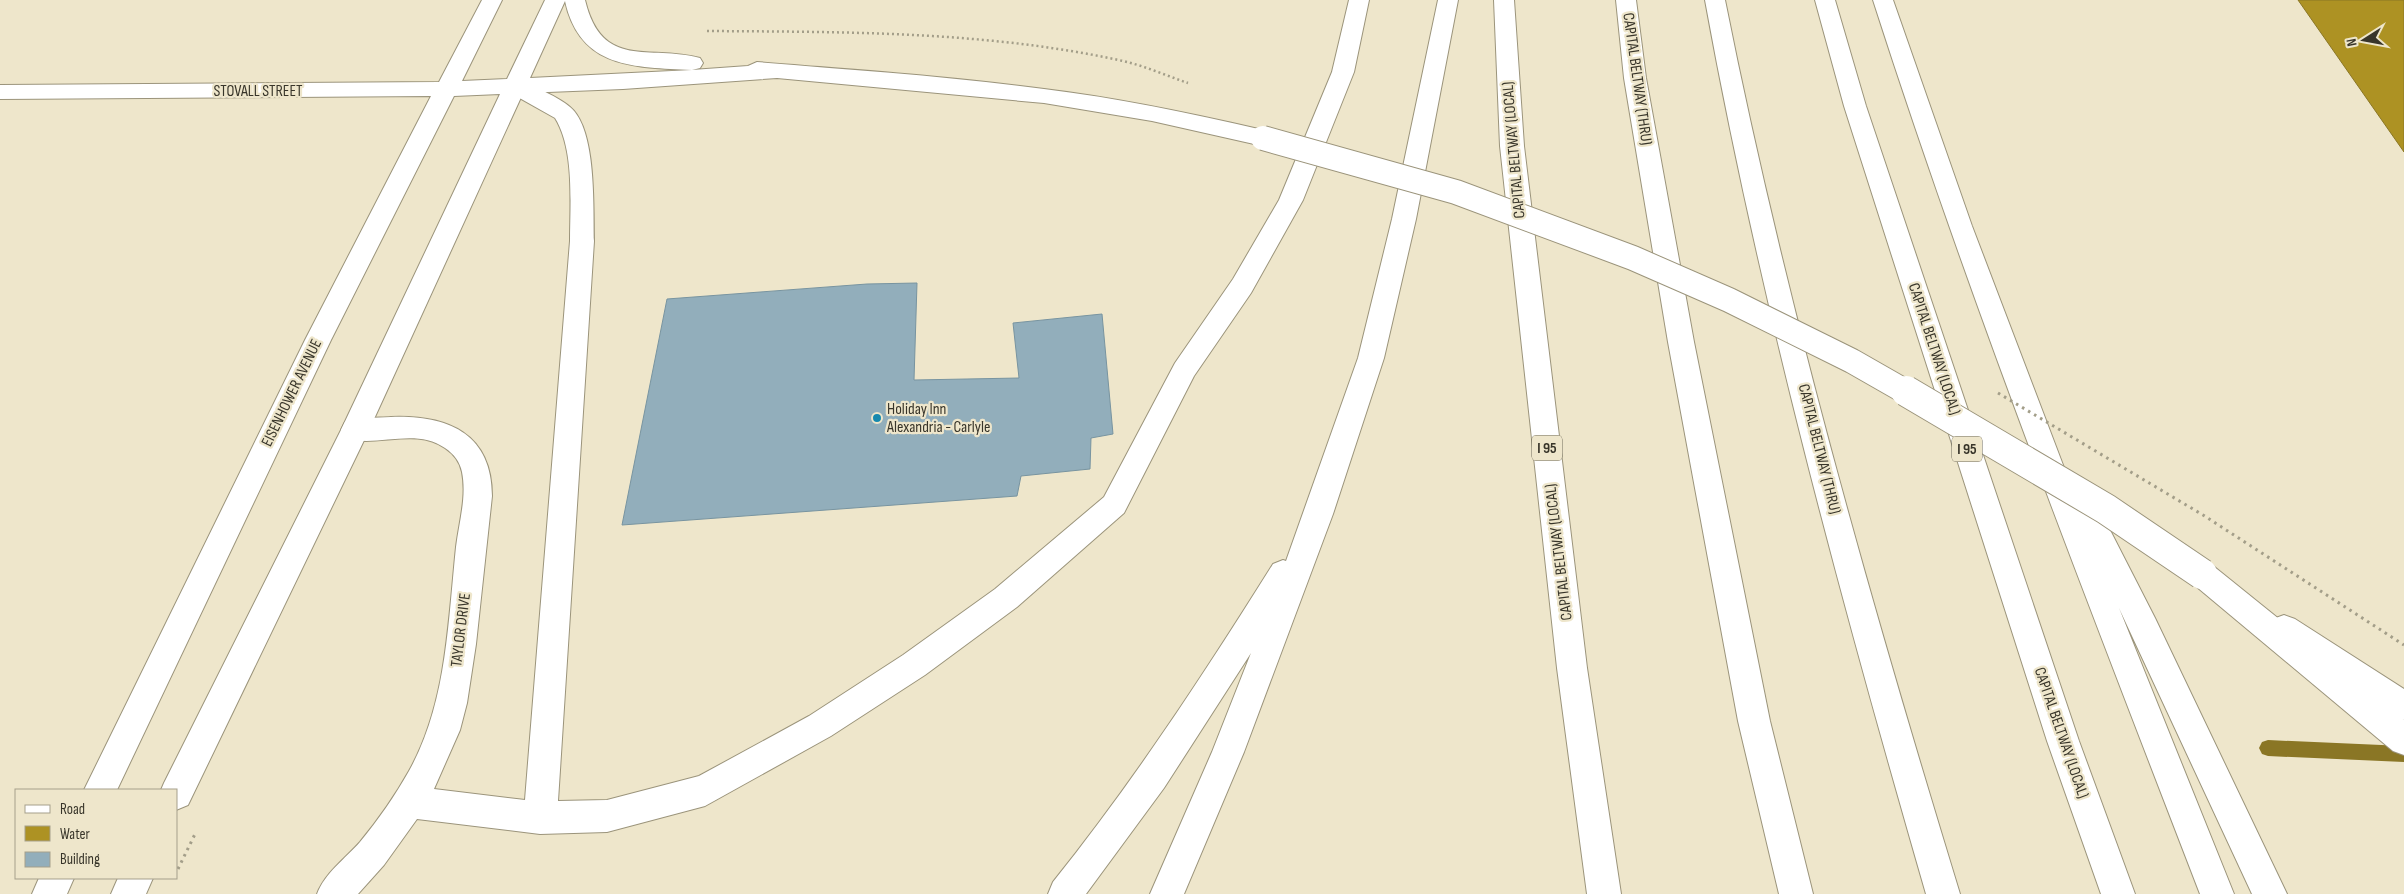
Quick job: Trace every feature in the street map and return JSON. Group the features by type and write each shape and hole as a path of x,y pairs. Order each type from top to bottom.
{"main road":[{"name":"EISENHOWER AVENUE","path":"100,789 318,340 492,0"},
{"path":"178,790 355,430 555,0"},
{"path":"575,0 580,21 590,37 609,51 642,59 994,90 1076,100 1180,118 1263,138 1456,192 1633,258 1729,300 1852,361 1983,435 2106,509 2404,706"},
{"path":"410,802 540,818 607,816 705,790 820,726 914,665 1006,598 1114,505 1184,370 1242,286 1291,200 1343,72 1359,0"},
{"path":"1167,894 1228,752 1319,514 1371,358 1404,219 1448,0"},
{"name":"CAPITAL BELTWAY (LOCAL)","path":"1504,0 1512,146 1572,668 1604,894"},
{"name":"CAPITAL BELTWAY (THRU)","path":"1626,0 1635,78 1680,342 1754,720 1796,894"},
{"name":"CAPITAL BELTWAY (THRU)","path":"1715,0 1753,188 1823,468 1896,735 1943,894"},
{"name":"CAPITAL BELTWAY (LOCAL)","path":"1825,0 1854,106 2063,741 2118,894"},
{"path":"1883,0 1913,95 2002,344 2217,894"},
{"name":"STOVALL STREET","path":"0,92 385,92 623,82 776,71"},
{"path":"515,86 563,113 569,120 580,167 582,241 573,343 540,818"},
{"path":"2002,344 2144,628 2270,894"},
{"name":"TAYLOR DRIVE","path":"334,894 350,878 410,802 435,752 451,705 461,643 478,488 474,461 456,440 444,434 416,429 355,430"},
{"path":"1064,894 1113,835 1206,701 1319,514"},
{"path":"2202,574 2404,740"},
{"path":"49,894 56,879"},
{"path":"128,894 136,879"}],"water":[{"path":"2298,0 2404,0 2404,152"}],"building":[{"name":"Holiday Inn Alexandria - Carlyle","path":"917,283 914,380 1019,378 1013,323 1102,314 1113,434 1091,438 1090,469 1021,476 1017,496 622,525 667,299 867,284"}],"waterway":[{"path":"2268,748 2404,754"}],"place":[{"name":"Holiday Inn Alexandria - Carlyle","path":"877,418"}]}
